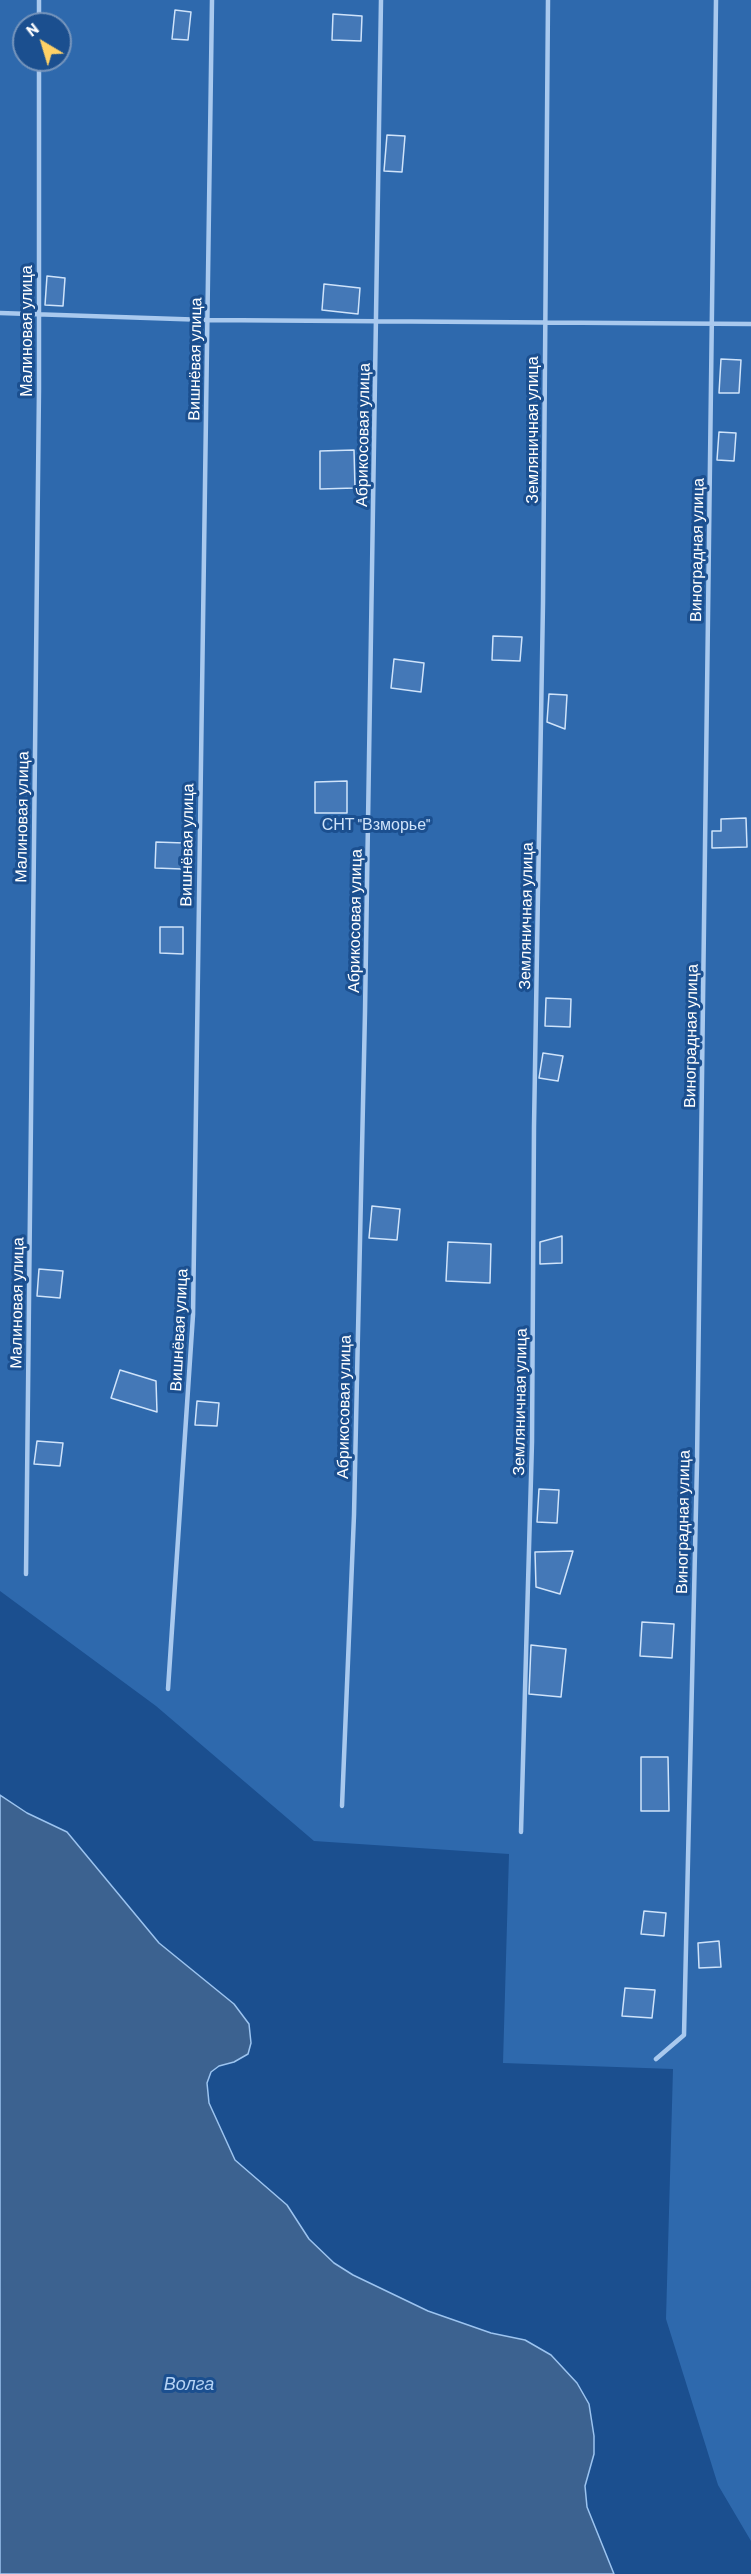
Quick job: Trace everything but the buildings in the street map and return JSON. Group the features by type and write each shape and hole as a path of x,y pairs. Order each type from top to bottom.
{"lane":[{"name":"Вишнёвая улица","path":"168,1689 193,1315 212,0"},
{"name":"Абрикосовая улица","path":"342,1806 354,1515 365,1036 381,0"},
{"name":"Земляничная улица","path":"521,1832 532,1442 548,0"},
{"name":"Виноградная улица","path":"656,2059 684,2035 697,1463 716,0"},
{"name":"Малиновая улица","path":"26,1574 39,314 39,72"},
{"path":"0,313 207,320 751,324"}],"green space":[{"name":"СНТ \"Взморье\"","path":"0,0 751,0 751,2541 718,2485 666,2319 673,2069 503,2063 509,1854 314,1841 156,1706 0,1591"}],"water":[{"name":"Волга","path":"0,1795 27,1813 67,1832 159,1943 234,2004 249,2024 251,2043 248,2054 234,2062 219,2066 211,2072 207,2083 209,2103 235,2160 287,2205 309,2239 334,2263 353,2275 428,2311 491,2333 525,2340 551,2355 577,2383 589,2404 594,2436 594,2454 585,2486 587,2507 614,2574 0,2574"}]}
